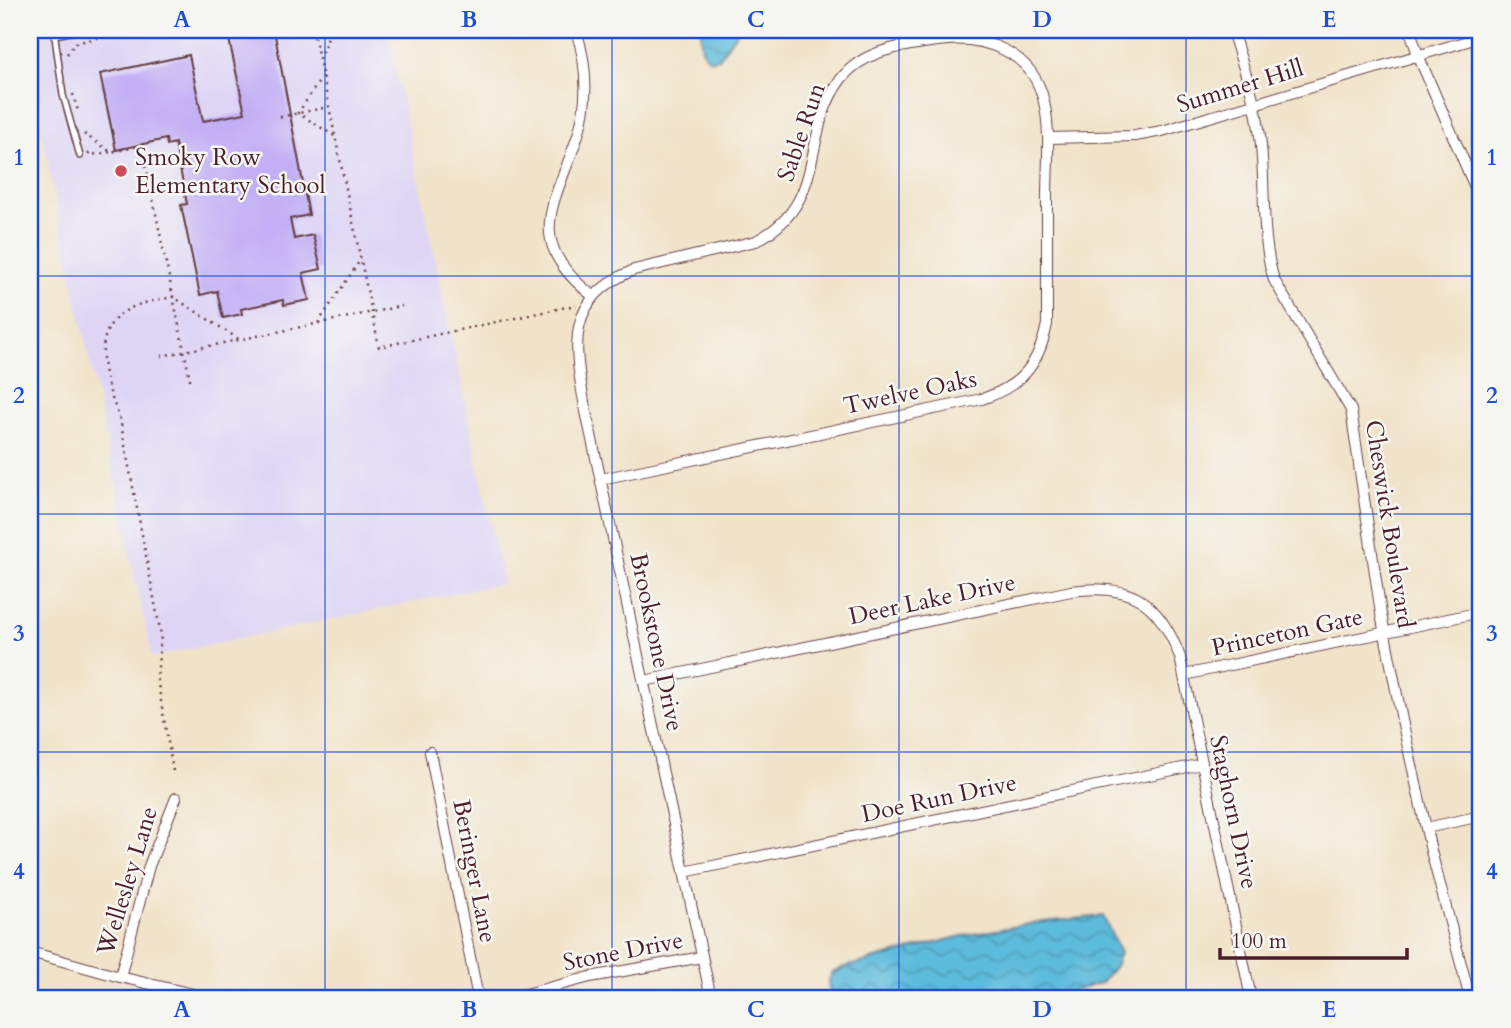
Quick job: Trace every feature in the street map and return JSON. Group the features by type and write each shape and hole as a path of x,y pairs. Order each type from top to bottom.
{"street":[{"path":"576,30 584,53 586,85 579,134 555,193 550,229 552,244 563,266 576,283 591,294"},
{"name":"Cheswick Boulevard","path":"1232,30 1253,104 1262,153 1268,261 1274,280 1351,410 1385,633 1426,828 1470,998"},
{"path":"1410,30 1418,55 1481,201"},
{"name":"Sable Run","path":"591,294 617,277 634,270 755,242 773,232 798,204 809,178 828,101 844,76 857,63 872,55 944,35 992,43 1007,50 1020,59 1039,85 1044,99 1048,138"},
{"name":"Summer Hill","path":"1048,138 1135,136 1163,131 1481,37"},
{"name":"Twelve Oaks","path":"601,479 982,399 1002,393 1016,383 1036,358 1044,341 1047,324 1048,138"},
{"name":"Brookstone Drive","path":"591,294 579,325 576,353 711,998"},
{"name":"Deer Lake Drive","path":"644,681 1091,588 1137,597 1151,607 1170,631 1184,675"},
{"name":"Princeton Gate","path":"1184,675 1481,612"},
{"name":"Staghorn Drive","path":"1184,675 1251,998"},
{"name":"Beringer Lane","path":"430,752 478,998"},
{"name":"Doe Run Drive","path":"684,872 1202,764"},
{"name":"Wellesley Lane","path":"120,977 149,866 176,798"},
{"path":"1426,828 1481,816"},
{"path":"30,952 210,998"},
{"name":"Stone Drive","path":"511,998 590,977 702,957"}],"lane":[{"path":"80,30 54,33 63,95 80,156"}],"path":[{"path":"65,57 75,43 133,30"},
{"path":"313,30 379,346 575,306 591,294"},
{"path":"319,59 331,30"},
{"path":"298,113 323,75"},
{"path":"71,91 75,97 80,122"},
{"path":"280,117 329,107"},
{"path":"298,113 336,137"},
{"path":"83,140 83,134 111,152"},
{"path":"83,146 90,155 142,146 191,384"},
{"path":"318,324 361,259"},
{"path":"173,771 157,678 161,635 120,419 107,390 102,362 105,340 118,317 137,306 173,296 240,340"},
{"path":"161,356 402,306"}],"shaded area":[{"path":"30,30 387,30 503,583 152,657 30,77"}],"water":[{"path":"701,30 738,30 719,58 711,60 702,47"},
{"path":"1103,916 1120,953 1115,966 1101,983 1049,998 832,998 828,983 832,973 842,968 958,937 1034,923"}],"building":[{"path":"227,30 274,30 309,215 290,219 294,239 313,235 321,269 303,273 309,300 284,305 283,300 241,309 242,314 223,318 217,291 200,295 181,205 187,204 175,143 167,145 166,139 116,150 100,74 189,55 203,121 245,113"}],"place":[{"name":"Smoky Row Elementary School","path":"121,171"}]}
